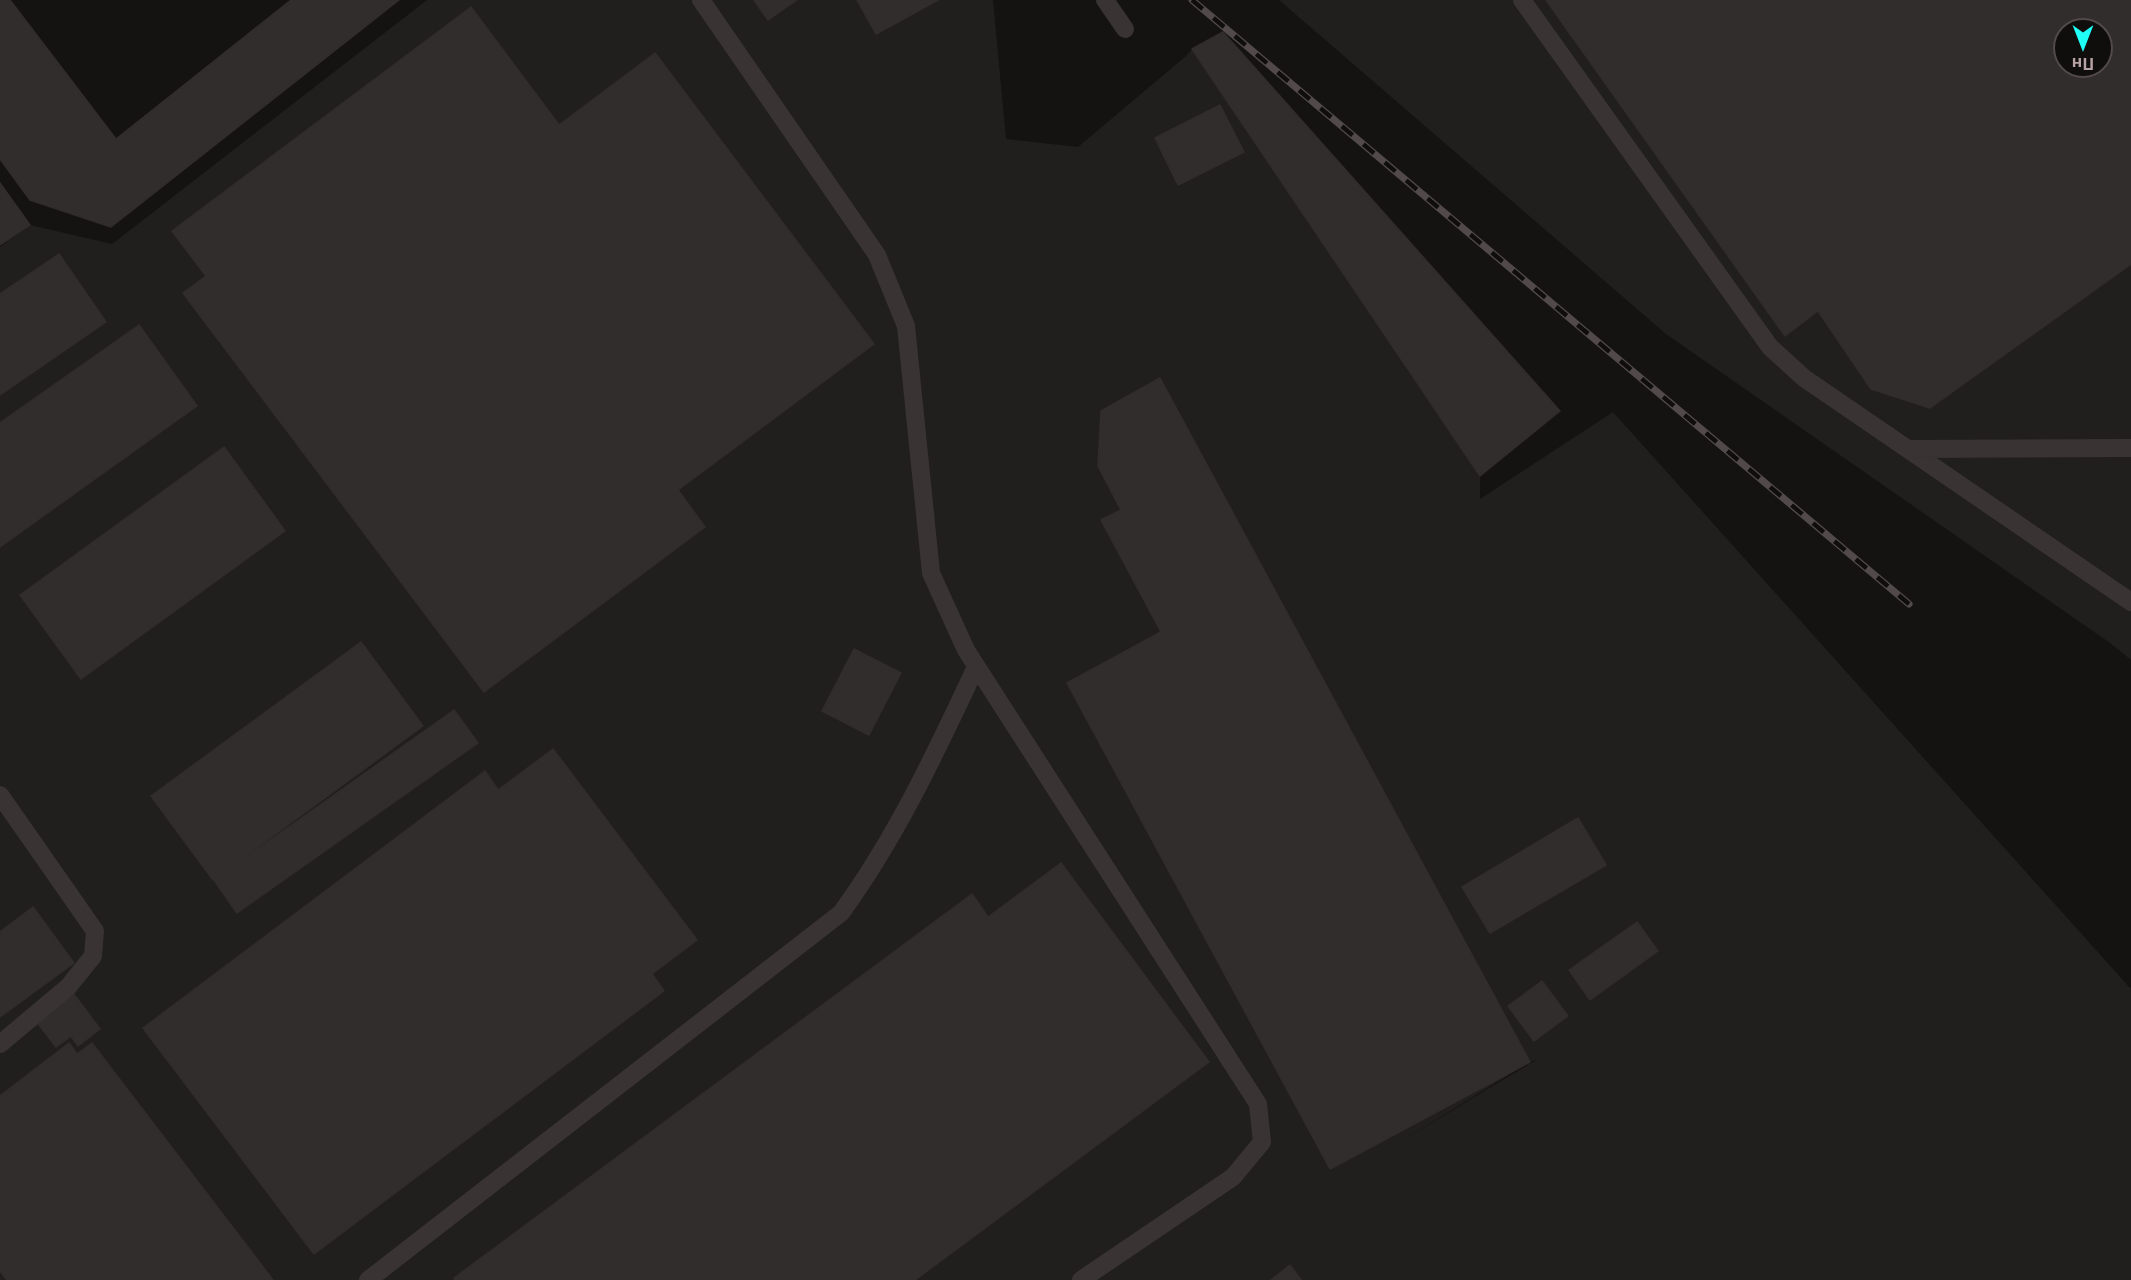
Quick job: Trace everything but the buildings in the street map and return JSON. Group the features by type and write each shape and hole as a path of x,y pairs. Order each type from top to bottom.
{"lane":[{"path":"701,0 877,255 906,326 931,573 966,650 1258,1104 1262,1142 1233,1177 1081,1280"},
{"path":"1106,0 1125,29"},
{"path":"1522,0 1770,346 1804,378 2131,602"},
{"path":"1908,449 2131,448"},
{"path":"368,1280 842,913 869,874 920,786 976,667"},
{"path":"0,795 95,931 93,956 68,987 0,1044"}],"shaded area":[{"path":"427,0 993,0 1006,139 1078,147 1192,49 1480,476 1480,499 1613,412 2131,989 2131,1280 0,1280 0,247 30,225 112,244","holes":["1536,1060 1395,1145 1530,1062"]},
{"path":"1279,0 2131,0 2131,660 2110,643 1666,334"}],"railway":[{"path":"1192,0 1909,604"}]}
